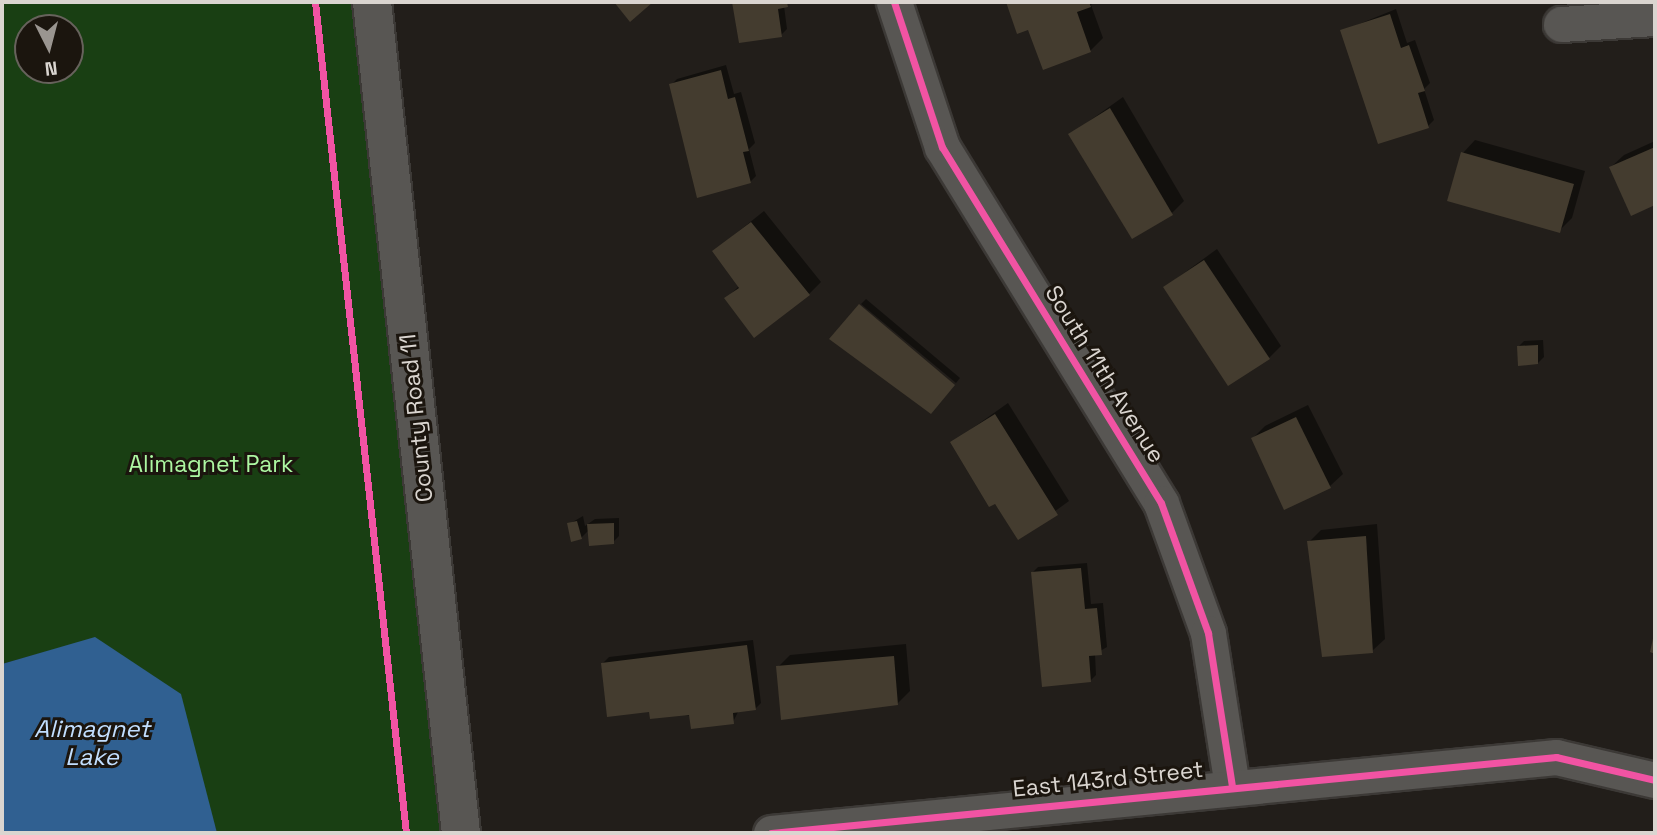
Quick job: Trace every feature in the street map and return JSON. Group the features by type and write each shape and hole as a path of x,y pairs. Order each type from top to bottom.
{"street":[{"name":"County Road 11","path":"372,2 461,833"},
{"name":"South 11th Avenue","path":"894,2 942,147 1161,503 1208,633 1232,786"},
{"path":"1561,24 1655,18"},
{"name":"East 143rd Street","path":"771,833 917,825 1232,786 1556,757 1655,780"}],"green space":[{"name":"Alimagnet Park","path":"2,2 372,2 461,833 217,833 207,799 95,638 2,664"}],"water":[{"name":"Alimagnet Lake","path":"95,637 181,694 217,833 2,833 2,664"}],"building":[{"path":"614,2 653,2 630,22"},
{"path":"732,2 787,2 788,7 778,9 782,37 739,43"},
{"path":"1006,2 1089,2 1091,7 1077,12 1091,52 1043,70 1028,30 1017,34"},
{"path":"1390,14 1401,48 1409,45 1425,91 1418,93 1429,128 1378,144 1340,30"},
{"path":"721,70 728,99 735,97 749,151 743,152 751,183 697,198 669,84"},
{"path":"1110,108 1173,215 1132,239 1068,134"},
{"path":"1655,147 1655,205 1631,216 1609,167"},
{"path":"1461,152 1574,184 1560,233 1447,201"},
{"path":"751,222 810,295 754,338 724,298 739,288 712,251"},
{"path":"1204,260 1270,359 1228,386 1163,287"},
{"path":"859,304 955,385 931,414 829,339"},
{"path":"1538,345 1538,364 1518,366 1517,346"},
{"path":"995,414 1058,515 1018,540 995,504 989,507 950,442"},
{"path":"1296,417 1331,488 1284,510 1251,438"},
{"path":"577,521 582,539 571,542 567,523"},
{"path":"614,523 614,544 589,546 587,524"},
{"path":"1366,536 1373,653 1322,657 1307,541"},
{"path":"1081,568 1085,609 1097,608 1102,655 1089,656 1091,682 1042,687 1031,572"},
{"path":"1655,634 1655,654 1650,652"},
{"path":"747,645 756,710 733,713 734,724 691,729 689,715 650,719 649,712 607,717 601,663"},
{"path":"894,656 898,705 781,720 776,666"}],"cycle path":[{"path":"315,2 406,833"},
{"path":"894,2 942,147 1161,503 1208,633 1232,786"},
{"path":"771,833 1556,757 1655,780"}]}
